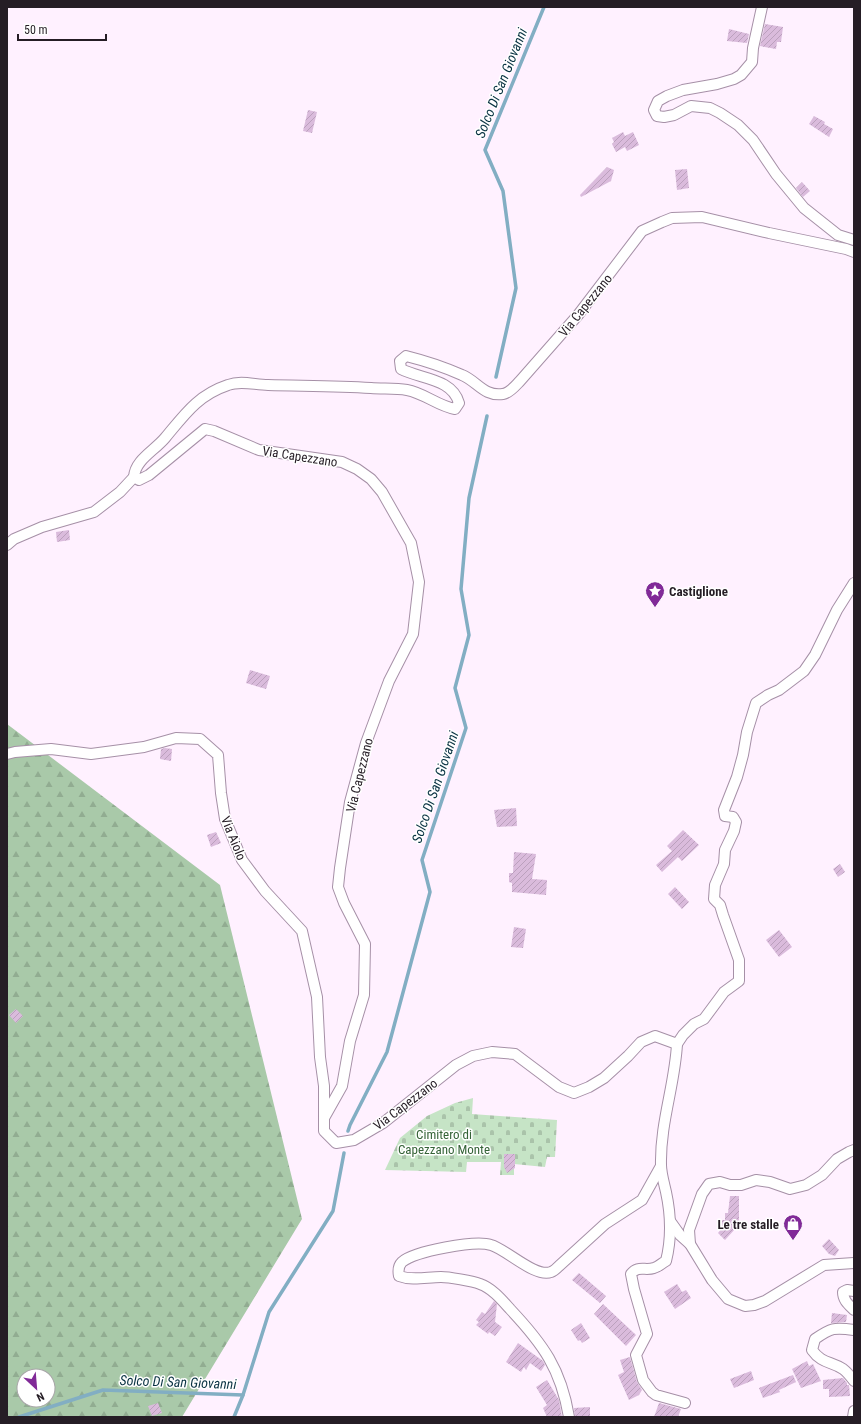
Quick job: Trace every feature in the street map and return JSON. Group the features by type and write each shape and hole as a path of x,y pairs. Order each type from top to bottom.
{"street":[{"path":"762,7 753,48 752,62 746,70 734,79 717,84 683,90 667,96 658,102 654,110 657,116 664,117 674,115 691,106 710,108 720,113 738,125 753,140 776,174 804,208 838,235 854,240"},
{"name":"Via Capezzano","path":"677,1044 655,1036 641,1042 604,1078 589,1087 574,1093 554,1084 514,1054 492,1052 473,1056 456,1065 383,1123 354,1140 336,1143 324,1131 324,1118 342,1086 350,1041 364,995 365,944 344,903 338,887 341,861 350,802 366,743 389,681 413,634 419,582 411,542 382,492 371,479 357,469 342,462 259,450 206,429 149,476 139,480 134,477 134,470 140,462 163,440 192,406 207,394 230,384 242,383 266,385 341,386 407,390 423,395 448,408 455,408 459,403 457,396 446,386 430,378 409,373 401,369 400,361 406,356 427,361 465,376 488,393 504,394 520,381 578,315 642,231 672,218 702,217 770,234 846,249 854,252"},
{"path":"7,545 14,539 42,527 94,512 120,492 134,477"},
{"path":"685,1403 656,1395 643,1380 636,1356 647,1334 631,1274 634,1270 639,1268 655,1268 666,1261 670,1238 670,1221 666,1189 661,1166 663,1133 676,1059 677,1044 683,1034 694,1024 704,1019 724,992 739,981 738,960 724,915 720,905 714,898 715,884 724,864 725,850 734,831 736,822 733,817 725,816 724,810 744,755 747,732 756,703 779,690 804,671 815,655 837,610 854,583"},
{"name":"Via Aiolo","path":"7,754 51,748 91,754 144,747 176,738 200,739 218,755 225,819 242,860 265,891 302,931 317,998 320,1057 324,1086 324,1118"},
{"path":"690,1244 689,1230 702,1194 709,1184 720,1182 730,1186 756,1180 770,1182 790,1190 806,1185 822,1175 837,1159 854,1150"},
{"path":"568,1417 564,1394 558,1375 547,1355 528,1329 497,1295 480,1284 443,1277 406,1279 399,1276 398,1270 401,1263 411,1256 442,1248 482,1243 492,1245 528,1267 545,1272 551,1272 605,1224 642,1200 661,1166"},
{"path":"670,1221 680,1235 690,1244 712,1280 728,1299 745,1306 754,1305 765,1301 824,1265 854,1263"},
{"path":"854,1290 847,1290 843,1292 843,1297 846,1302 854,1310"},
{"path":"854,1330 840,1328 828,1330 815,1339 812,1350 817,1357 843,1369 854,1381"},
{"path":"853,1417 854,1411"}],"green space":[{"path":"7,724 220,885 302,1219 182,1417 7,1417"},
{"name":"Cimitero di Capezzano Monte","path":"473,1098 472,1114 557,1120 555,1157 547,1157 545,1167 514,1164 514,1175 500,1175 501,1162 467,1162 466,1172 385,1170 400,1138 427,1116 455,1103"}],"building":[{"path":"765,24 783,27 781,42 777,42 776,49 760,46"},
{"path":"729,29 749,34 747,43 727,41"},
{"path":"308,110 317,112 312,133 303,131"},
{"path":"814,116 825,122 824,124 833,129 829,137 809,124"},
{"path":"623,132 625,136 633,132 639,145 627,151 625,147 616,152 612,144 614,142 612,138"},
{"path":"607,167 614,170 611,181 581,197 580,195"},
{"path":"687,169 689,188 677,190 675,170"},
{"path":"802,182 810,191 803,197 796,188"},
{"path":"69,530 70,540 57,542 56,532"},
{"path":"250,670 270,676 266,689 246,683"},
{"path":"161,749 172,749 171,761 160,759"},
{"path":"516,808 517,826 497,827 494,810"},
{"path":"683,830 699,845 682,861 678,857 662,872 656,865 672,851 667,846"},
{"path":"216,832 221,843 211,847 207,835"},
{"path":"514,852 536,854 532,879 547,880 546,895 512,892 512,883 509,882 509,873 513,873"},
{"path":"840,864 845,872 838,877 833,869"},
{"path":"675,887 689,902 682,909 668,894"},
{"path":"514,927 526,929 523,948 511,947"},
{"path":"779,930 792,947 779,957 766,940"},
{"path":"16,1009 23,1016 16,1023 9,1015"},
{"path":"504,1154 515,1154 515,1168 507,1173 504,1167"},
{"path":"730,1196 739,1196 739,1221 736,1221 736,1228 725,1240 718,1233 722,1228 722,1220 725,1220 725,1213 728,1213"},
{"path":"829,1239 839,1250 835,1256 829,1254 822,1246"},
{"path":"579,1273 606,1296 600,1303 572,1280"},
{"path":"677,1284 682,1292 686,1290 691,1298 675,1309 664,1292"},
{"path":"494,1301 497,1304 495,1322 502,1327 495,1336 489,1332 488,1334 476,1325 479,1322 476,1320 482,1312 485,1314"},
{"path":"603,1304 636,1335 626,1346 594,1314"},
{"path":"832,1313 847,1315 846,1322 831,1323"},
{"path":"581,1323 590,1338 582,1343 580,1340 578,1341 571,1330"},
{"path":"518,1343 543,1361 545,1365 541,1371 530,1363 526,1370 524,1367 521,1372 506,1362"},
{"path":"630,1357 637,1382 642,1390 639,1395 629,1400 618,1375 624,1372 620,1360"},
{"path":"807,1361 809,1366 813,1364 821,1381 801,1388 792,1369"},
{"path":"751,1371 754,1380 734,1388 730,1379"},
{"path":"793,1375 796,1382 779,1390 780,1392 763,1398 759,1388"},
{"path":"843,1378 847,1385 849,1385 850,1396 829,1397 829,1389 823,1389 823,1380"},
{"path":"547,1380 559,1400 562,1417 547,1417 543,1408 547,1405 536,1387"},
{"path":"158,1403 162,1413 152,1416 148,1406"},
{"path":"659,1403 681,1409 678,1417 654,1417"},
{"path":"590,1407 590,1417 575,1417 574,1408"}],"waterway":[{"name":"Solco Di San Giovanni","path":"496,377 516,288 503,191 485,150 544,7"},
{"name":"Solco Di San Giovanni","path":"348,1131 387,1052 430,892 422,860 466,728 455,688 469,635 461,589 469,498 487,416"},
{"name":"Solco Di San Giovanni","path":"234,1417 243,1395 269,1312 333,1211 344,1153"},
{"name":"Solco Di San Giovanni","path":"19,1417 103,1390 243,1395"}],"place":[{"name":"Castiglione","path":"655,608"},
{"name":"Le tre stalle","path":"793,1241"}]}
